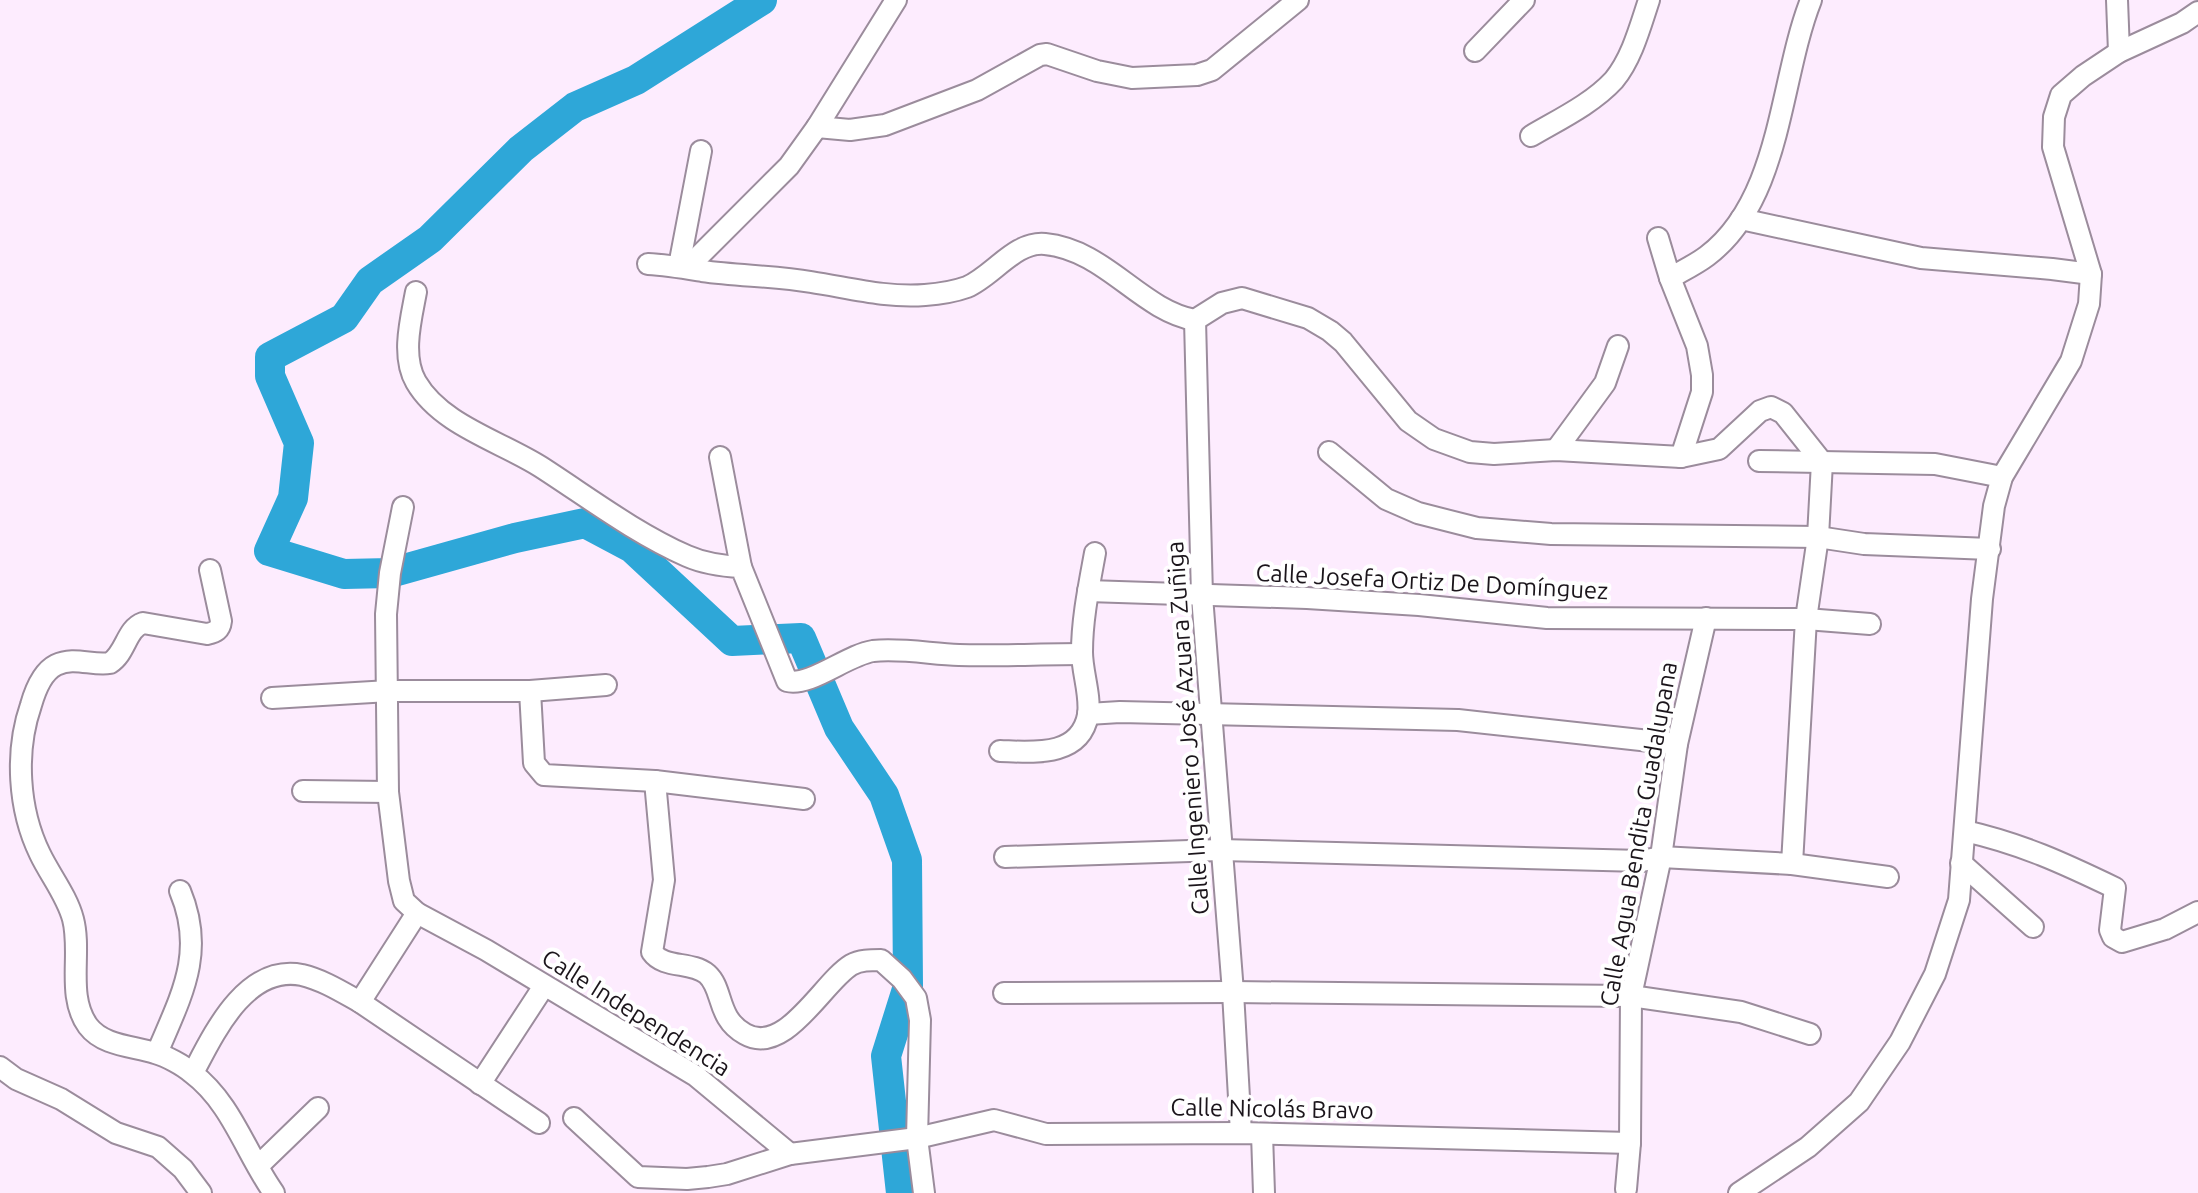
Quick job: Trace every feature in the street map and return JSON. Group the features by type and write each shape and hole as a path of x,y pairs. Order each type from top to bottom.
{"street":[{"path":"683,267 789,166 817,127 896,0"},
{"path":"817,127 850,130 885,125 977,90 1034,57 1047,54 1113,76 1197,75 1219,65 1298,0"},
{"path":"1475,51 1524,0"},
{"path":"1531,136 1584,104 1614,80 1630,54 1649,0"},
{"path":"1670,278 1707,256 1741,219 1762,177 1811,0"},
{"path":"2117,0 2119,52"},
{"path":"1739,1193 1808,1147 1859,1102 1900,1042 1935,974 1959,900 1982,599 1994,506 2002,477 2071,361 2089,304 2091,274 2053,147 2054,117 2061,95 2083,76 2119,52 2193,20"},
{"path":"683,267 701,151"},
{"path":"1741,219 1921,258 2091,274"},
{"path":"1658,238 1697,346 1702,375 1702,392 1681,457"},
{"path":"648,264 768,275 881,295 908,296 949,293 967,287 1031,245 1043,244 1099,264 1164,309 1195,320 1222,303 1242,298 1308,318 1343,342 1400,412 1434,439 1470,452 1494,454 1556,450 1681,457 1719,449 1760,411 1771,407 1783,413 1822,462 1818,537 1806,619 1792,864"},
{"path":"416,292 408,344 410,364 413,378 431,401 473,431 538,465 651,539 704,563 741,567"},
{"name":"Calle Ingeniero José Azuara Zuñiga","path":"1195,320 1202,596 1241,1133"},
{"path":"1556,450 1605,383 1618,346"},
{"path":"1329,452 1386,499 1418,513 1477,528 1551,534 1818,537 1864,544 1990,549"},
{"path":"720,457 741,567 780,669 791,683 874,651 958,655 1082,654"},
{"path":"1759,461 1935,464 2002,477"},
{"path":"360,1002 417,913 409,908 402,893 388,792 386,614 390,573 403,507"},
{"path":"1000,751 1043,752 1059,749 1075,740 1088,714 1082,654 1095,553"},
{"path":"210,570 221,621 218,630 207,634 143,623 135,627 120,655 110,663 76,661 55,665 40,683 33,698 21,742 21,785 34,837 74,923 78,1000 81,1013 91,1030 132,1048 157,1053 193,1073 222,1106 274,1193"},
{"name":"Calle Josefa Ortiz De Domínguez","path":"1088,591 1307,598 1547,618 1806,619 1870,624"},
{"name":"Calle Agua Bendita Guadalupana","path":"1625,1192 1630,1143 1631,996 1661,857 1677,744 1706,618"},
{"path":"272,698 389,691 530,691 606,685"},
{"path":"530,691 534,763 539,772 550,777 655,781 804,799"},
{"path":"1088,714 1458,720 1677,744"},
{"path":"655,781 664,880 663,899 651,946 653,955 708,975 727,1018 744,1034 767,1038 789,1026 843,971 855,963 881,960 902,979 916,998 920,1020 917,1138 924,1193"},
{"path":"303,791 388,792"},
{"path":"1965,831 2043,853 2115,888 2110,930 2113,937 2122,942 2165,929 2198,912"},
{"path":"1005,857 1220,850 1642,861 1661,857 1792,864 1888,877"},
{"path":"1961,863 2033,927"},
{"path":"157,1053 188,979 191,963 191,923 180,891"},
{"name":"Calle Independencia","path":"417,913 696,1076 790,1154"},
{"path":"193,1073 232,1006 256,986 286,974 302,975 360,1002 539,1123"},
{"path":"480,1084 544,986"},
{"path":"1004,993 1631,996 1741,1012 1810,1034"},
{"path":"0,1067 16,1079 61,1099 116,1133 158,1147 183,1169 201,1193"},
{"path":"258,1166 318,1108"},
{"path":"574,1118 641,1178 708,1177 790,1154 917,1138"},
{"name":"Calle Nicolás Bravo","path":"917,1138 994,1120 1046,1134 1241,1133 1630,1143"},
{"path":"1262,1134 1264,1193"}],"waterway":[{"path":"762,0 636,80 575,107 521,149 430,239 370,281 344,318 270,357 270,376 299,443 293,498 269,551 344,574 390,573 515,538 585,523 632,548 732,641 801,638 839,728 884,795 907,860 908,986 886,1056 901,1193"}]}
